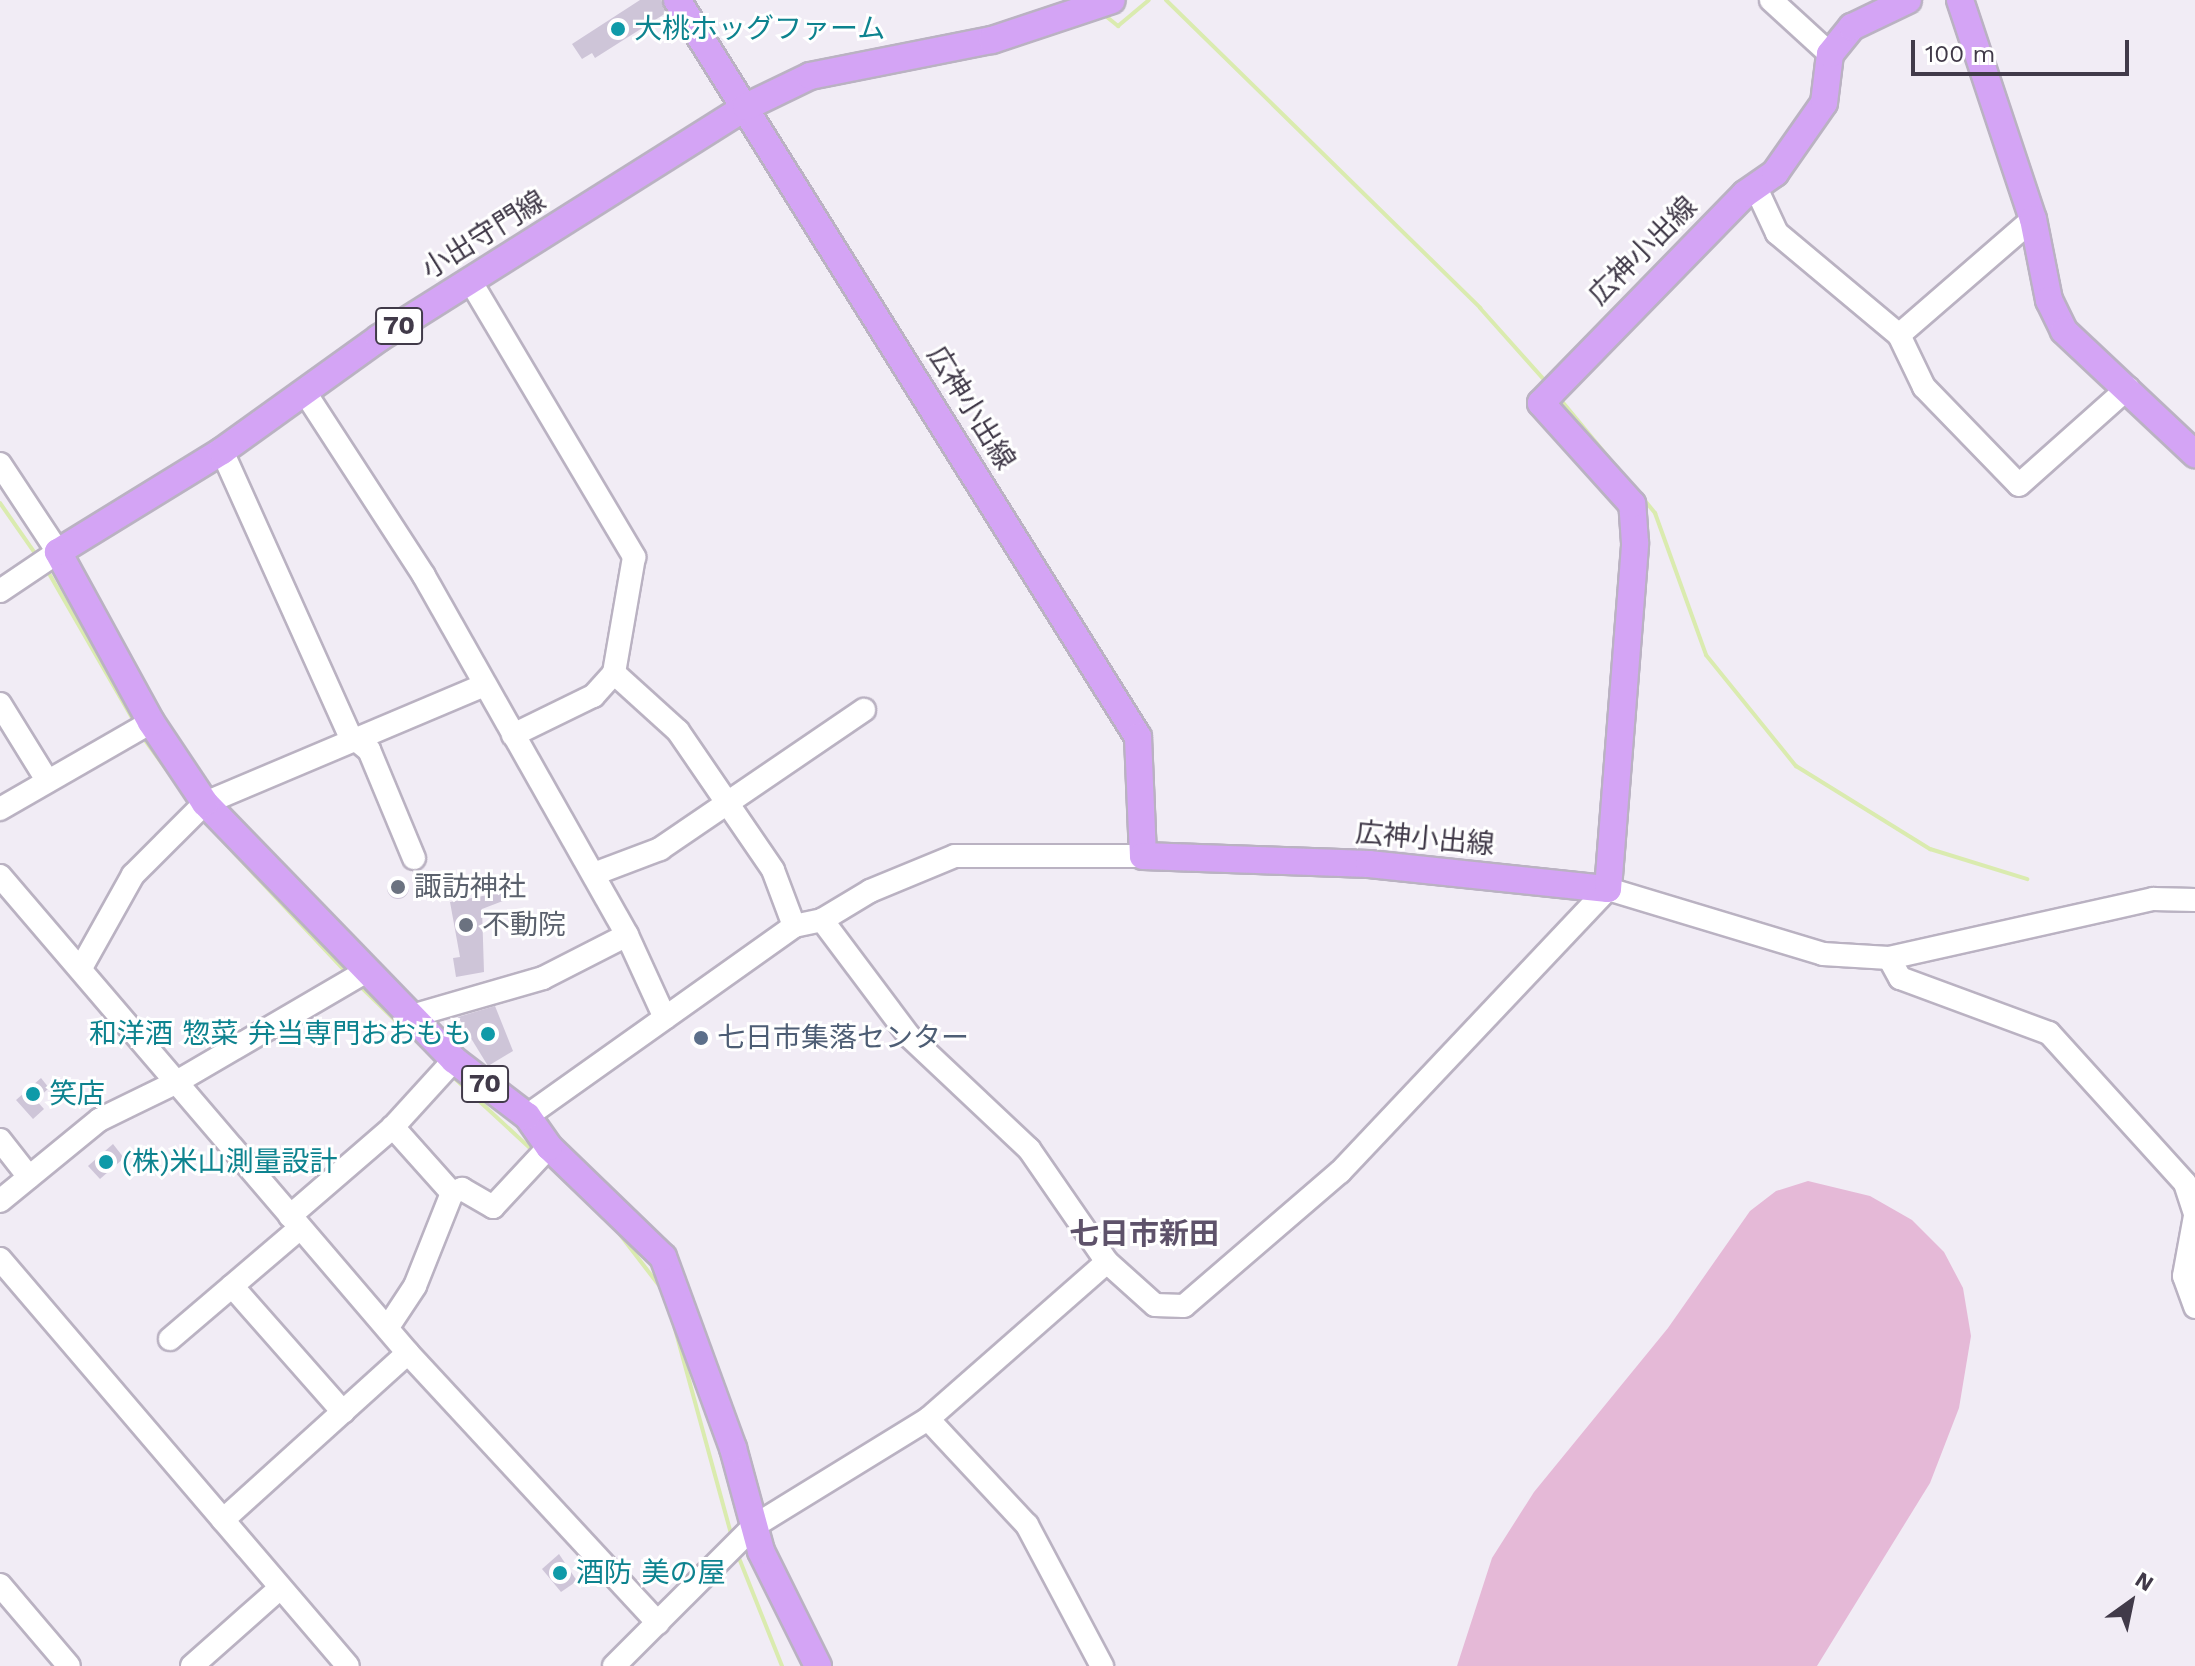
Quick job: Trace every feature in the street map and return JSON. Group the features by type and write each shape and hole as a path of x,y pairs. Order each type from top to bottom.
{"main road":[{"name":"広神小出線","path":"677,0 1138,737 1143,856 1369,864 1608,889 1635,543 1632,504 1541,403 1756,188 1775,173 1824,103 1830,54"},
{"name":"70","path":"746,107 810,76 992,40 1112,0"},
{"path":"1830,54 1852,27 1908,0"},
{"path":"1960,0 2033,219 2038,263 2064,331 2195,454"},
{"name":"小出守門線","path":"58,552 222,451 306,394 379,338 746,107"},
{"name":"70","path":"58,552 151,722 205,803 365,972 415,1015 454,1060 527,1116 549,1147 663,1257 733,1448 754,1526 818,1666"}],"street":[{"path":"1771,0 1830,54"},
{"path":"1756,188 1777,233 1899,335 1924,387 2019,485 2128,388"},
{"path":"1899,335 2033,219"},
{"path":"471,282 634,557 614,673 593,696 513,735"},
{"path":"306,394 424,576 594,874 627,935 665,1018"},
{"path":"222,451 349,734 369,750 414,858"},
{"path":"0,464 58,552 0,591"},
{"path":"614,673 678,731 773,870 794,926"},
{"path":"81,968 133,875 205,803 484,685"},
{"path":"0,704 47,780"},
{"path":"594,874 660,849 728,806 864,710"},
{"path":"0,809 151,722"},
{"path":"527,1116 794,926 822,920 870,891 955,856 1143,856"},
{"path":"0,876 408,1353 658,1623"},
{"path":"822,920 909,1036 1029,1149 1107,1262 1155,1305 1184,1306 1208,1289 1340,1172 1608,889 1823,954 1889,958 2153,899 2195,900"},
{"path":"415,1015 543,978 627,935"},
{"path":"1889,958 1900,978 2049,1033 2185,1183 2195,1215 2184,1276 2195,1307"},
{"path":"0,1201 99,1120 175,1083 365,972"},
{"path":"170,1339 232,1286 393,1127 454,1060"},
{"path":"393,1127 452,1193"},
{"path":"0,1140 29,1177"},
{"path":"388,1327 415,1286 452,1193 462,1189 493,1207 549,1147"},
{"path":"0,1259 279,1589 348,1666"},
{"path":"614,1666 754,1526 928,1419 1107,1262"},
{"path":"232,1286 343,1412"},
{"path":"223,1520 408,1353"},
{"path":"928,1419 1027,1525 1102,1666"},
{"path":"0,1585 69,1666"},
{"path":"192,1666 279,1589"}],"shaded area":[{"path":"1808,1181 1870,1196 1912,1220 1944,1252 1963,1288 1971,1336 1959,1408 1930,1483 1817,1666 1457,1666 1492,1558 1534,1492 1668,1328 1750,1211 1776,1191"}],"building":[{"name":"大桃ホッグファーム","path":"640,0 661,0 666,13 595,58 592,53 582,59 572,44"},
{"name":"不動院","path":"495,874 501,893 516,896 482,909 484,972 456,977 453,958 460,957 450,902 488,895 480,880"},
{"name":"諏訪神社","path":"398,877 406,880 409,888 406,896 398,899 390,896 387,888 390,880"},
{"name":"和洋酒 惣菜 弁当専門おおもも","path":"495,1006 513,1051 488,1066 458,1017"},
{"name":"笑店","path":"41,1078 49,1088 36,1100 44,1109 33,1119 16,1100"},
{"name":"(株)米山測量設計","path":"113,1144 124,1158 100,1179 88,1166"},
{"name":"酒防 美の屋","path":"559,1554 577,1581 561,1592 542,1569"}],"waterway":[{"path":"1102,13 1118,26 1149,0"},
{"path":"1166,0 1480,308 1547,383"},
{"path":"1560,399 1623,475"},
{"path":"1642,497 1655,513 1706,655 1796,766 1930,849 2027,879"},
{"path":"0,503 37,556"},
{"path":"47,570 134,721"},
{"path":"142,736 179,787"},
{"path":"206,823 348,974"},
{"path":"360,986 439,1063"},
{"path":"451,1075 533,1151"},
{"path":"545,1162 580,1195"},
{"path":"615,1228 661,1288"},
{"path":"672,1318 732,1537"},
{"path":"737,1553 782,1666"}],"place":[{"name":"大桃ホッグファーム","path":"618,29"},
{"name":"諏訪神社","path":"398,887"},
{"name":"不動院","path":"466,925"},
{"name":"和洋酒 惣菜 弁当専門おおもも","path":"488,1034"},
{"name":"七日市集落センター","path":"701,1038"},
{"name":"笑店","path":"33,1094"},
{"name":"(株)米山測量設計","path":"106,1162"},
{"name":"酒防 美の屋","path":"560,1573"}],"district":[{"name":"七日市新田","path":"1144,1234"}]}
